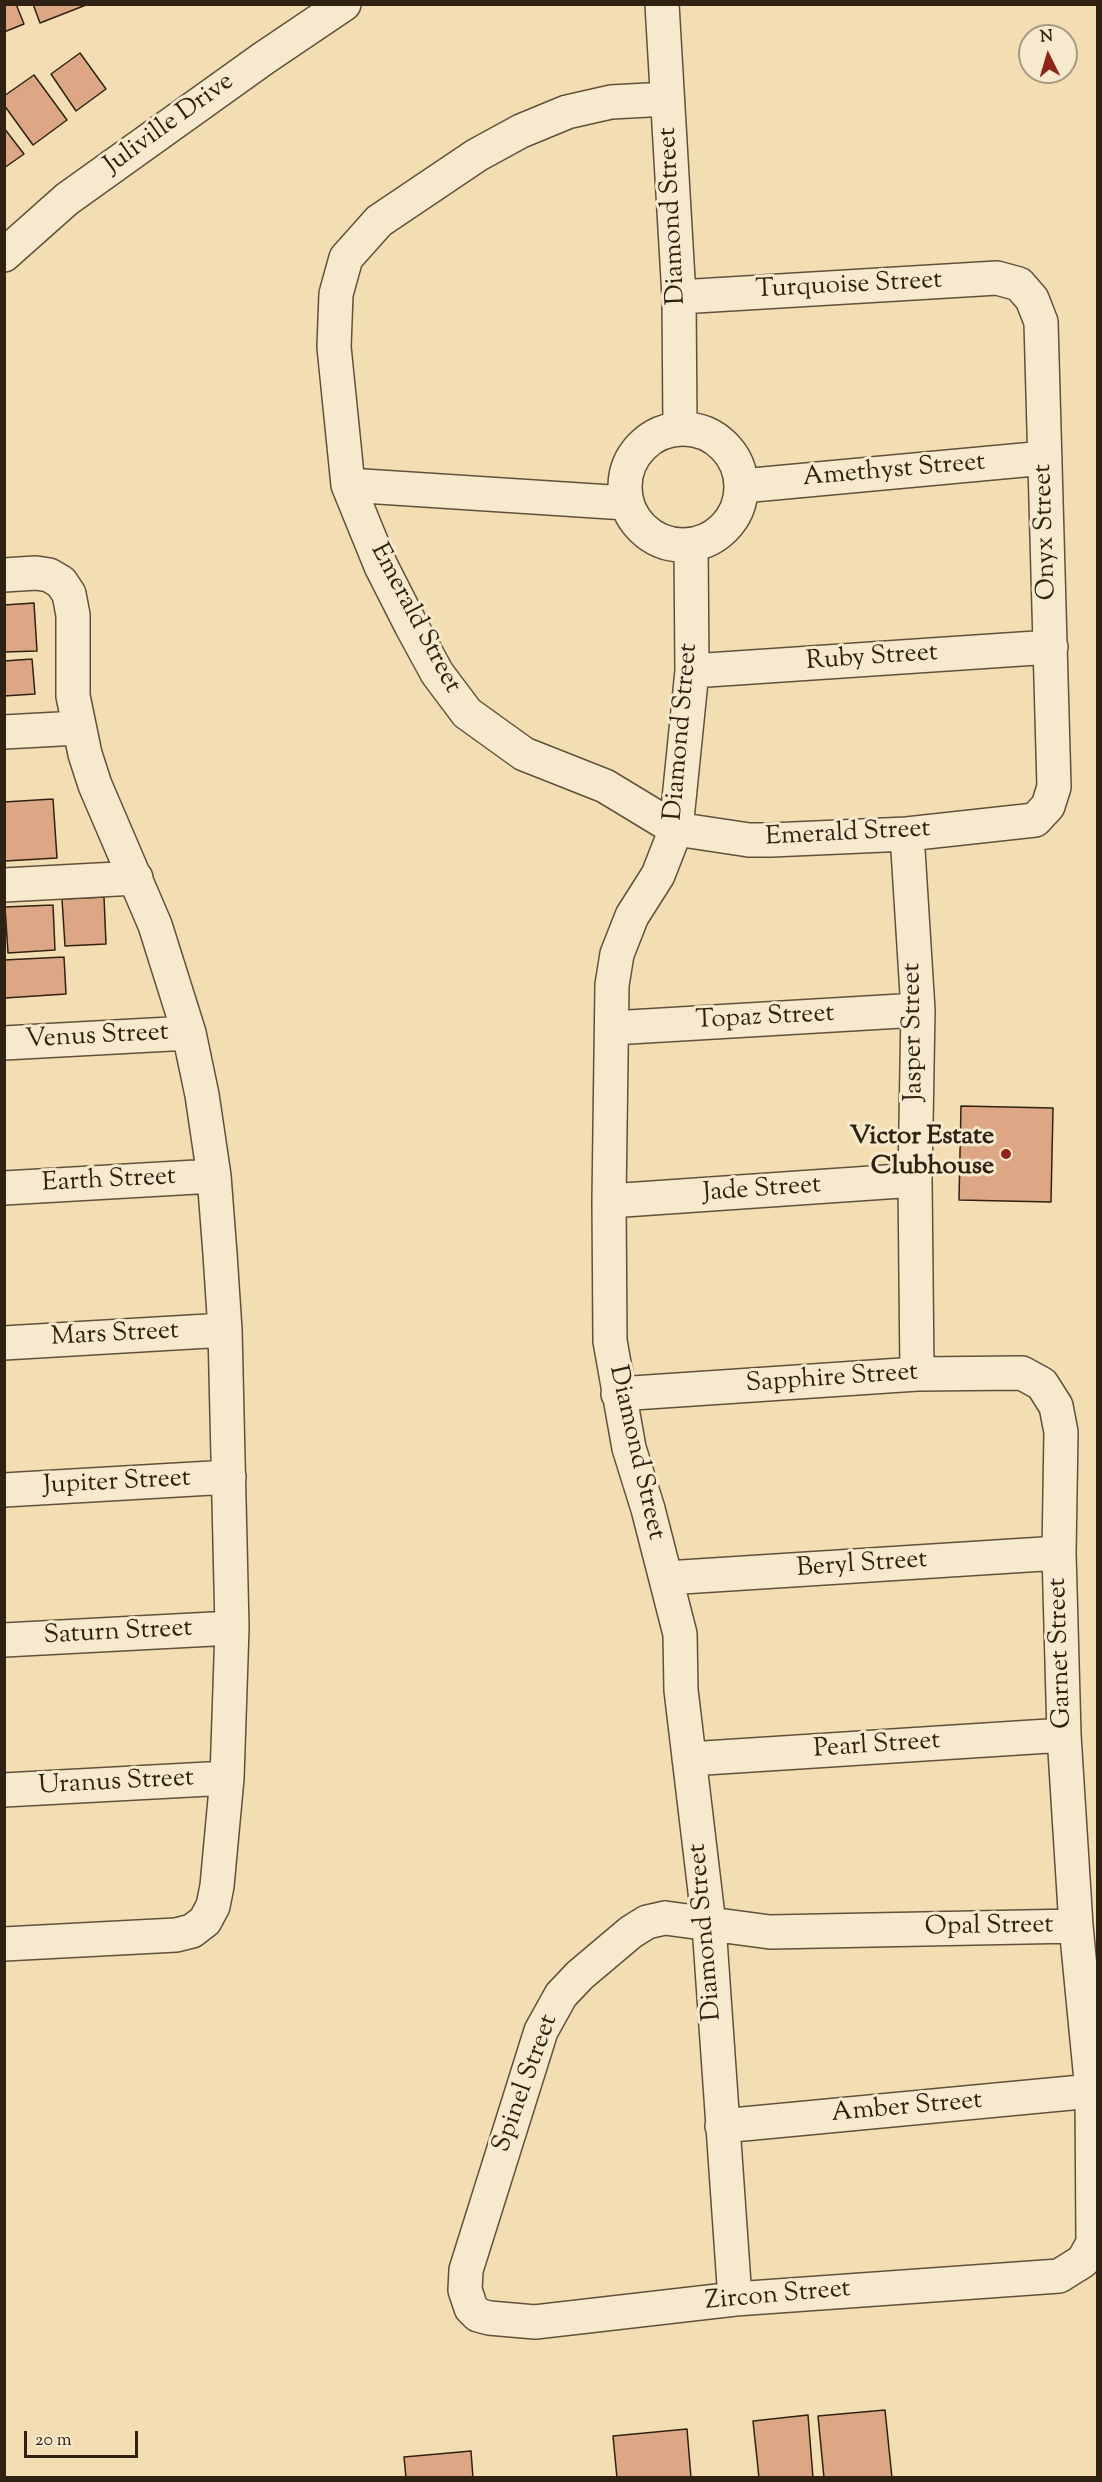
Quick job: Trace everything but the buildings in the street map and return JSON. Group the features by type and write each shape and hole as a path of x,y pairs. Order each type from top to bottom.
{"street":[{"name":"Juliville Drive","path":"4,255 67,199 264,58 344,4"},
{"name":"Diamond Street","path":"662,4 679,297 680,428"},
{"name":"Emerald Street","path":"667,99 612,102 567,112 521,131 467,162 379,221 363,236 346,258 336,294 334,347 348,485 381,566 437,673 467,713 524,754 605,786 676,829 749,840 907,834 1035,820 1048,806 1054,787"},
{"name":"Turquoise Street","path":"679,297 997,278 1019,284"},
{"name":"Onyx Street","path":"1019,284 1032,299 1041,322 1054,787"},
{"path":"680,428 703,431 724,444 738,463 742,486 739,507 728,525 711,538 691,545 670,544 651,536 635,521 626,503 625,476 635,452 655,435 680,428"},
{"name":"Amethyst Street","path":"742,486 1045,458"},
{"path":"348,485 626,503"},
{"name":"Diamond Street","path":"691,545 692,671 676,829 658,875 632,916 617,954 612,986 610,1341 629,1448 648,1509 680,1634 681,1690 709,1924 735,2299"},
{"path":"4,575 36,573 49,575 61,582 69,594 73,615 72,670 78,728 95,785 155,925 189,1033 202,1095 214,1176 225,1330 232,1628 227,1778 217,1886 213,1906 205,1921 192,1931 176,1935 4,1944"},
{"name":"Ruby Street","path":"692,671 1051,647"},
{"path":"4,732 78,728"},
{"name":"Jasper Street","path":"907,834 918,1010 915,1180 917,1374"},
{"path":"4,885 136,878"},
{"name":"Topaz Street","path":"612,1028 918,1010"},
{"name":"Venus Street","path":"4,1043 189,1033"},
{"name":"Earth Street","path":"4,1188 214,1176"},
{"name":"Jade Street","path":"609,1201 915,1180"},
{"name":"Mars Street","path":"4,1343 225,1330"},
{"name":"Sapphire Street","path":"618,1394 917,1374 1022,1373 1042,1384"},
{"name":"Garnet Street","path":"1042,1384 1056,1406 1061,1432 1059,1554 1064,1735 1076,1926"},
{"name":"Jupiter Street","path":"4,1490 229,1477"},
{"name":"Beryl Street","path":"666,1578 1059,1554"},
{"name":"Saturn Street","path":"4,1640 232,1628"},
{"name":"Pearl Street","path":"689,1759 1064,1735"},
{"name":"Uranus Street","path":"4,1790 227,1778"},
{"name":"Spinel Street","path":"471,2308 465,2290 466,2270 541,2031 561,1995 608,1950 647,1922 665,1918 709,1924"},
{"name":"Opal Street","path":"709,1924 770,1932 1076,1926 1092,2091 1093,2243 1083,2261"},
{"name":"Amber Street","path":"723,2126 1092,2091"},
{"name":"Zircon Street","path":"471,2308 478,2315 489,2318 535,2322 735,2299 1059,2276 1083,2261"}],"place":[{"name":"Victor Estate Clubhouse","path":"1006,1154"}]}
